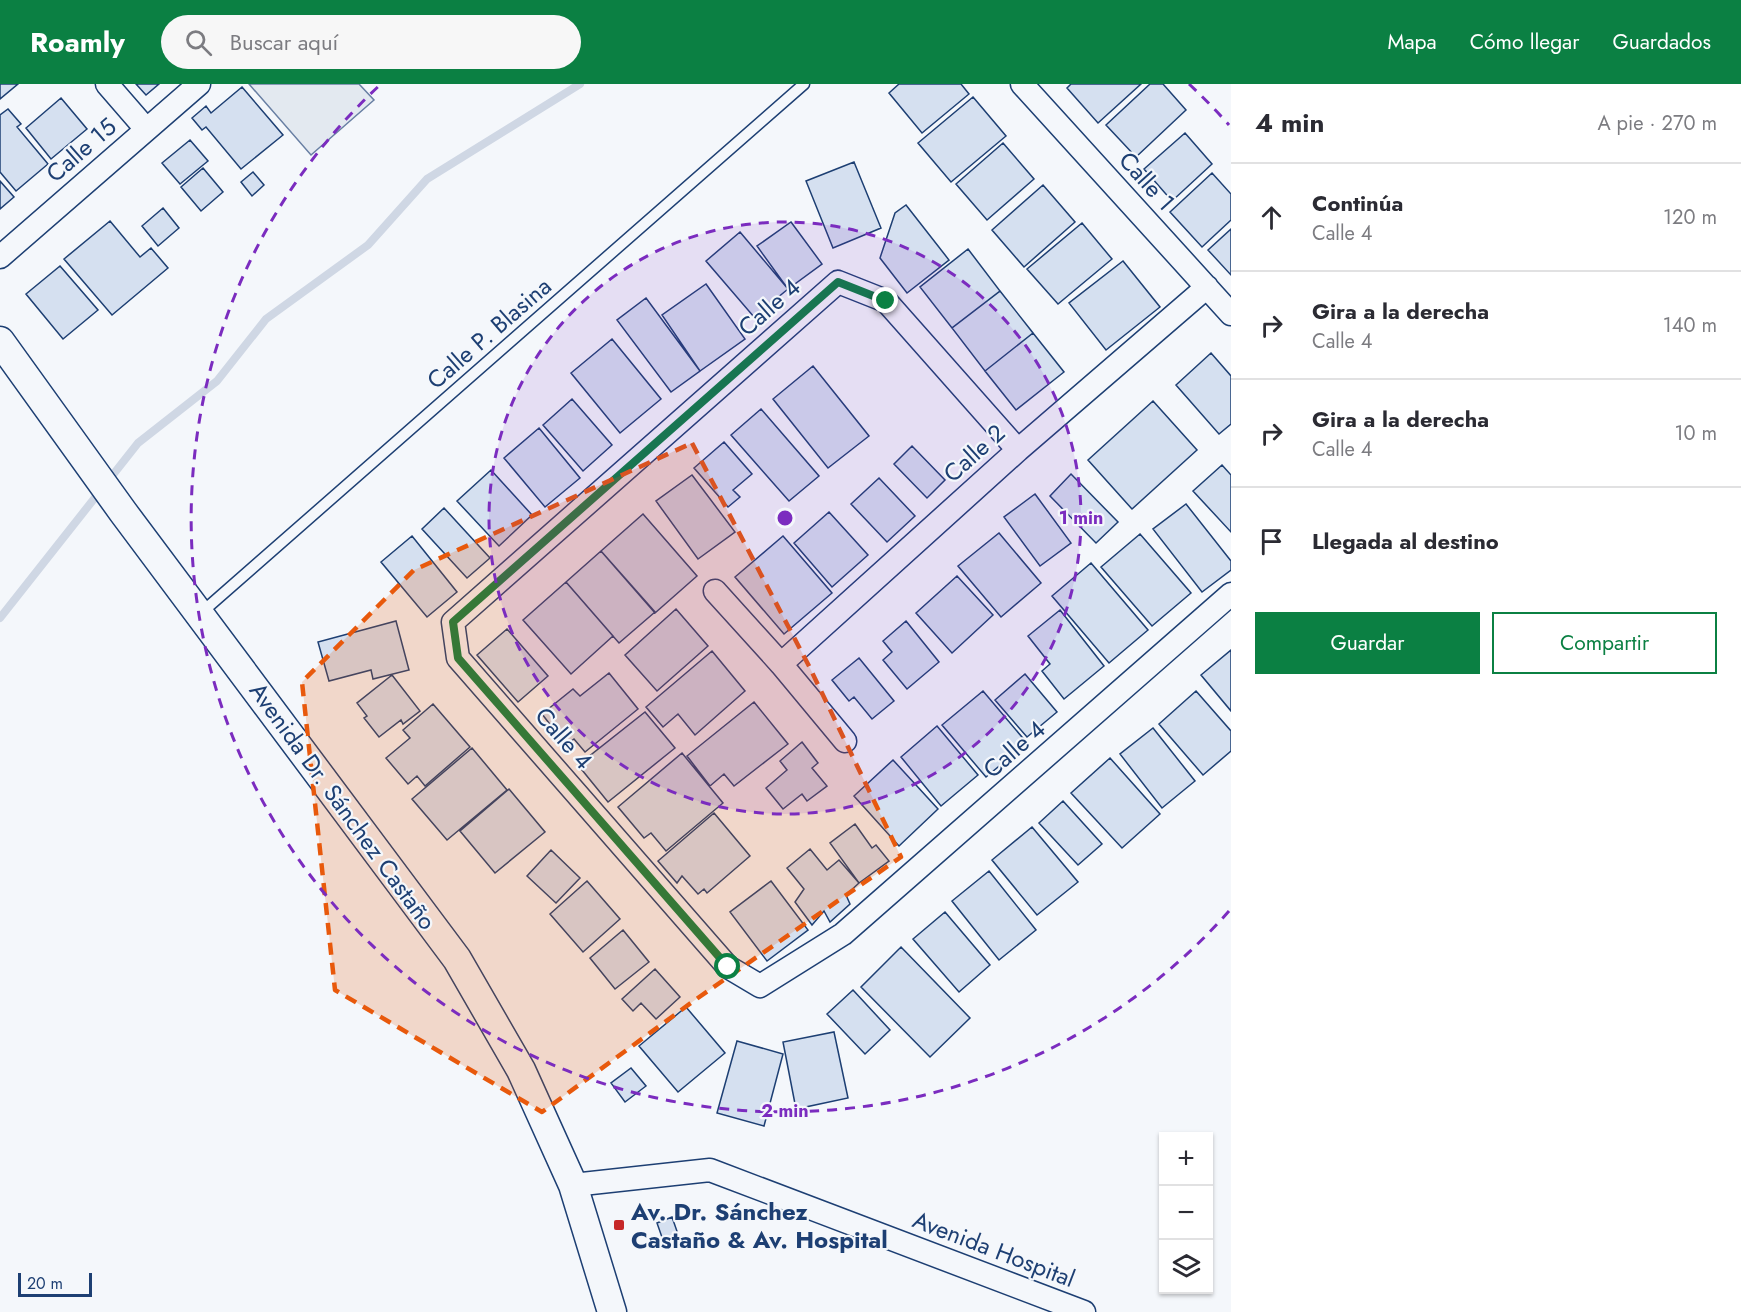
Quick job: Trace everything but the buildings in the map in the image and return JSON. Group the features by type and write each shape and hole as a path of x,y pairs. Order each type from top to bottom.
{"street":[{"path":"107,84 146,129"},
{"name":"Calle 15","path":"0,257 199,84"},
{"name":"Calle 1","path":"1022,84 1231,314"},
{"name":"Calle 4","path":"1018,450 886,301 838,282 453,622 458,658 728,967 760,986 843,934 1231,594"},
{"name":"Calle 2","path":"781,664 1018,450 1207,286"},
{"name":"Avenida Dr. Sánchez Castaño","path":"0,341 123,512 201,613 457,959 521,1070 573,1185 612,1312"},
{"path":"715,591 781,664 845,741"},
{"name":"Avenida Hospital","path":"573,1185 710,1170 1084,1312"}],"lane":[{"name":"Calle P. Blasina","path":"201,613 804,84"}],"highlighted area":[{"path":"692,443 809,666 901,857 695,1000 542,1112 335,990 302,682 414,570"}],"shaded area":[{"path":"249,84 359,84 374,100 311,155"}],"waterway":[{"path":"108,481 138,443 217,381 266,319 368,245 427,179 580,84"},
{"path":"0,618 101,490"}],"place":[{"name":"Av. Dr. Sánchez Castaño & Av. Hospital","path":"619,1225"}],"route":[{"path":"728,967 458,658 453,622 838,282 886,301"}]}
